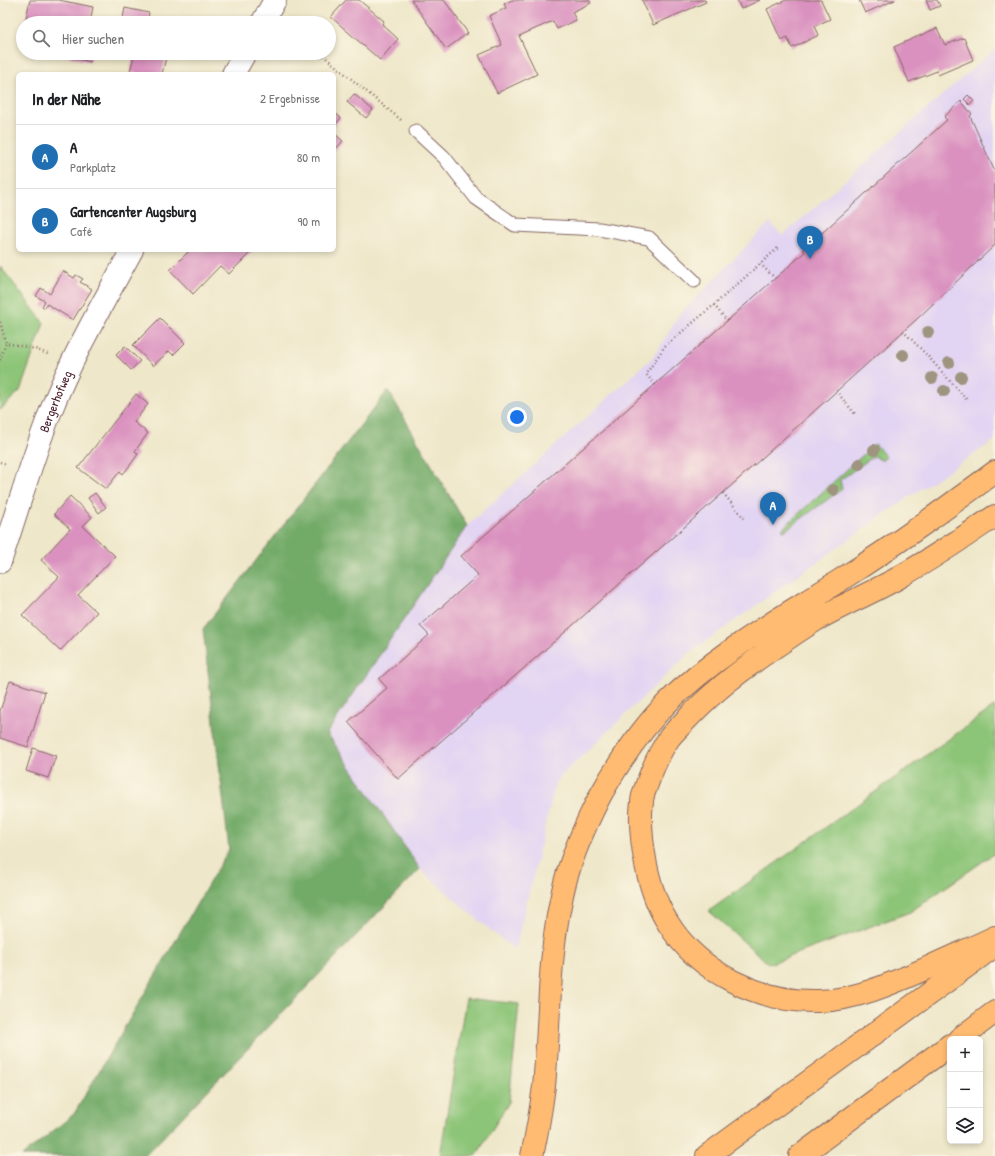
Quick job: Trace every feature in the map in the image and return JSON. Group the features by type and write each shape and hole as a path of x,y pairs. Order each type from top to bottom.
{"highway":[{"path":"532,1156 539,1126 544,1086 550,978 560,900 581,836 622,757 636,738 667,703 714,663 774,621 845,577 906,536 995,472"},
{"path":"995,516 962,539 896,579 816,620 723,684 697,707 671,736 654,764 642,799 640,816 641,833 648,875 656,898 668,923 687,947 708,966 726,978 760,993 798,1001 822,1001 845,997 883,986 995,937"},
{"path":"707,1156 995,945"},
{"path":"963,1036 995,1012"},
{"path":"800,1156 947,1047"}],"street":[{"path":"266,16 275,0"},
{"path":"234,72 241,60"},
{"name":"Bergerhofweg","path":"0,562 34,457 71,364 131,252"}],"lane":[{"path":"416,131 444,157 476,198 515,225 598,228 648,238 694,281"}],"path":[{"path":"329,60 416,131"},
{"path":"655,385 646,374 666,346 779,247"},
{"path":"760,264 775,278"},
{"path":"714,305 727,321"},
{"path":"0,322 6,343 0,360"},
{"path":"903,331 968,401"},
{"path":"6,343 35,349 71,364"},
{"path":"836,391 856,415"},
{"path":"722,493 744,518"}],"shaded area":[{"path":"995,49 995,440 907,498 688,654 556,781 515,950 420,869 327,733 467,526 654,356 678,316 770,222 782,236"}],"green space":[{"path":"0,266 44,323 20,391 0,410"},
{"path":"388,390 467,526 327,733 420,869 145,1156 22,1156 74,1114 229,849 203,629"},
{"path":"875,444 886,457 883,460 874,456 840,480 842,489 783,531 783,528"},
{"path":"995,706 995,853 910,912 769,964 709,911"},
{"path":"466,998 519,1004 509,1102 476,1156 440,1156"}],"building":[{"path":"30,0 59,0 93,7 91,16 27,16"},
{"path":"346,0 359,0 384,21 382,24 398,39 380,60 336,21 336,16 332,16"},
{"path":"411,0 444,0 468,33 446,49"},
{"path":"512,0 589,0 591,3 572,12 576,20 557,29 553,21 519,36 537,74 497,93 479,55 502,45 489,16 506,8 504,4"},
{"path":"642,0 705,0 706,2 653,25"},
{"path":"737,0 760,0 741,9"},
{"path":"786,0 821,0 830,19 815,26 819,35 792,48 787,37 781,40 767,9"},
{"path":"859,0 895,0 865,13"},
{"path":"926,0 937,0 940,6 930,10"},
{"path":"125,8 149,13 148,16 123,16"},
{"path":"937,28 945,45 964,38 973,60 938,75 937,71 909,82 894,47"},
{"path":"133,60 165,60 162,72 130,72"},
{"path":"354,94 373,110 366,118 347,102"},
{"path":"968,95 974,101 970,105 964,99"},
{"path":"961,101 972,114 970,116 995,172 995,245 917,319 723,493 398,779 348,722 387,688 379,679 429,635 420,626 478,575 461,556 805,252 803,250 947,120 944,117"},
{"path":"336,114 341,118 336,124"},
{"path":"336,135 343,141 336,149"},
{"path":"188,252 251,252 229,274 220,266 193,294 170,270"},
{"path":"63,271 74,278 76,275 83,279 80,282 92,289 73,320 47,304 45,308 42,306 45,301 36,296 41,288 50,294"},
{"path":"160,318 185,343 173,355 169,351 153,366 133,345"},
{"path":"125,346 140,361 131,370 116,355"},
{"path":"136,394 148,404 134,422 148,433 135,451 138,454 131,464 123,474 120,471 106,489 78,468"},
{"path":"95,493 106,507 99,513 88,498"},
{"path":"70,496 92,517 83,526 115,556 78,595 97,612 60,651 22,615 59,577 41,560 70,529 54,514"},
{"path":"10,681 45,692 28,747 0,738 0,711"},
{"path":"33,748 56,756 48,778 26,771"}],"place":[{"name":"Gartencenter Augsburg","path":"810,259"},
{"name":"A","path":"773,525"}]}
